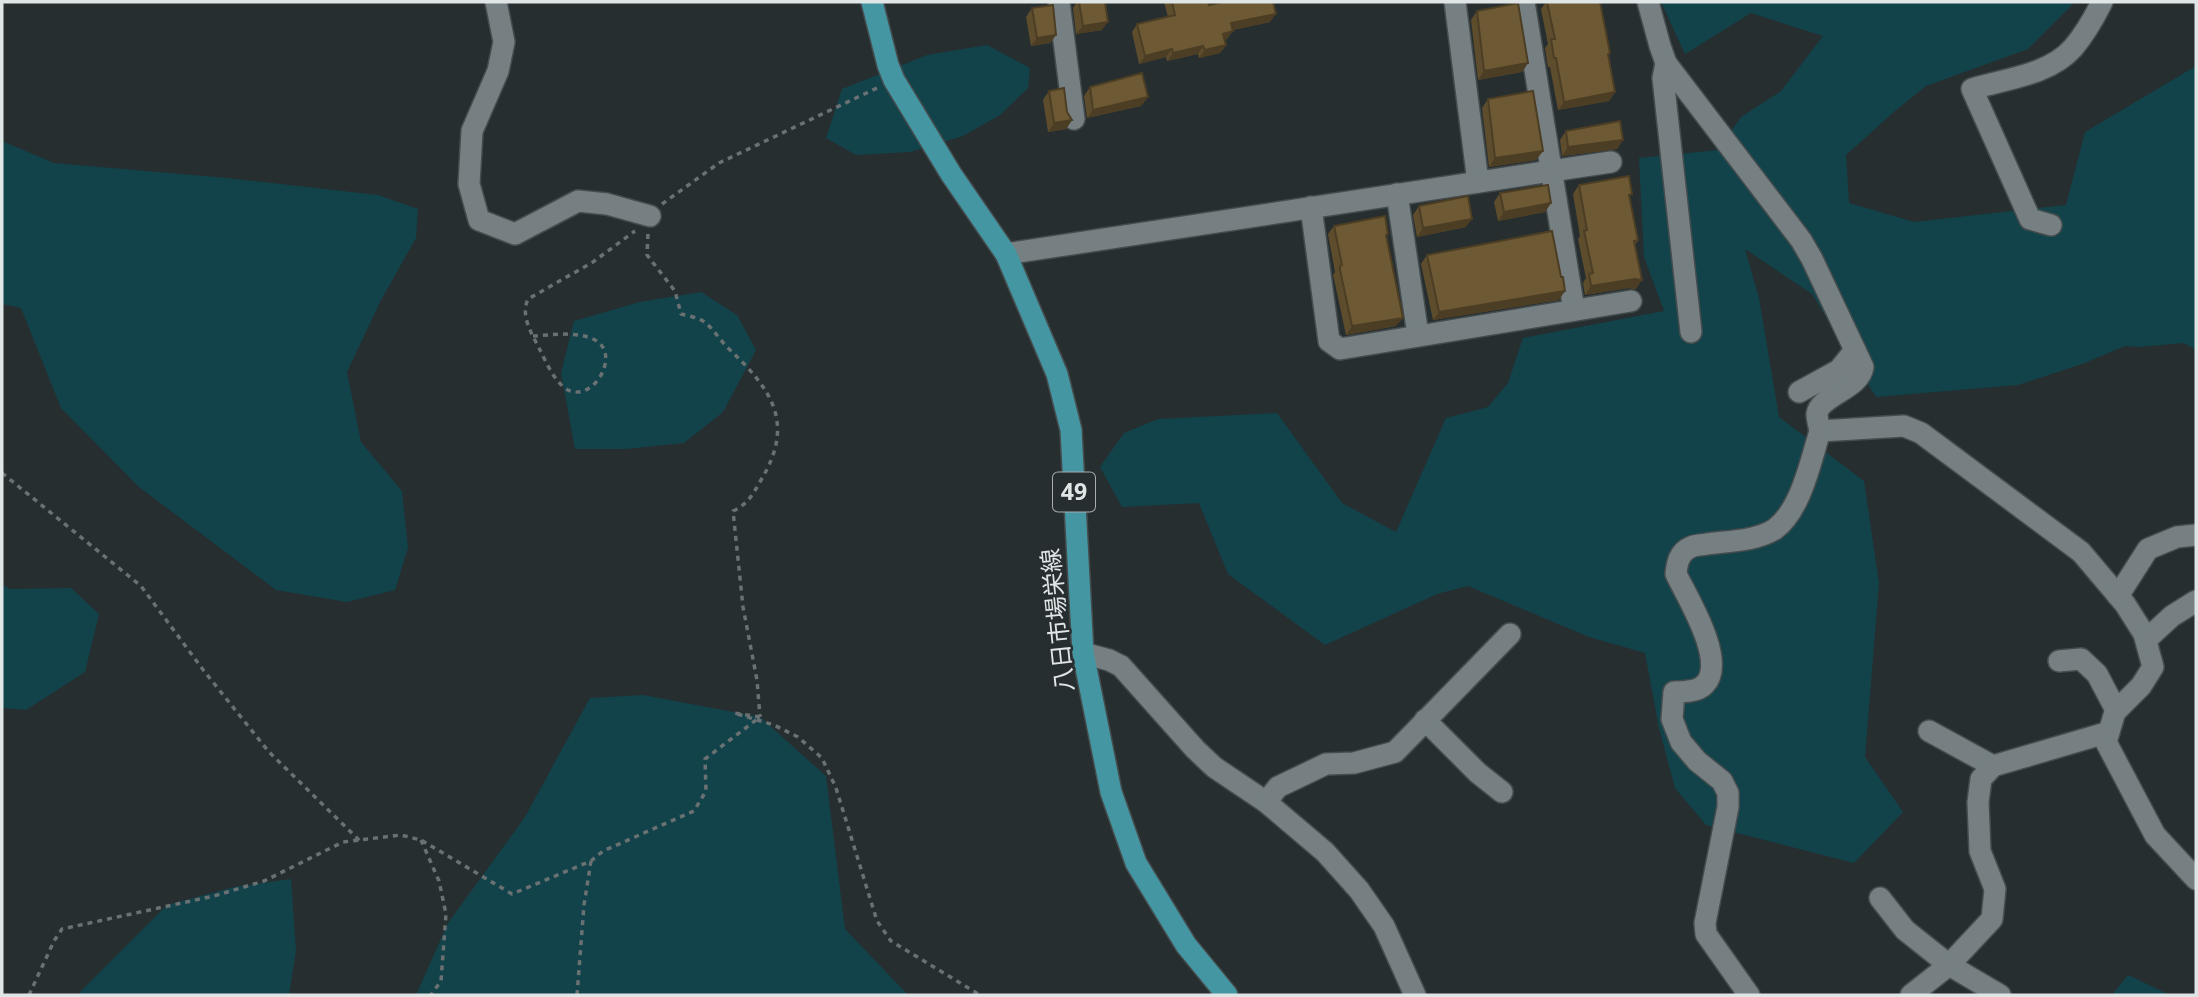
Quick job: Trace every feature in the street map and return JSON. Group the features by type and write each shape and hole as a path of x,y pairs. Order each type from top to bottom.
{"main road":[{"name":"八日市場栄線","path":"872,2 894,80 951,174 1006,254 1057,374 1071,430 1083,653 1111,792 1136,863 1186,945 1227,995"}],"street":[{"path":"496,2 504,42 498,71 472,131 469,184 478,220 515,234 578,201 607,204 650,218"},
{"path":"1059,2 1074,119"},
{"path":"1455,2 1478,182"},
{"path":"1524,2 1574,310"},
{"path":"1648,2 1667,63 1801,240 1863,367 1856,380 1819,407 1817,415 1820,431 1799,497 1776,528 1759,536 1691,547 1682,554 1677,563 1676,574 1704,633 1712,672 1704,686 1687,692 1674,692 1672,719 1681,742 1697,761 1722,781 1728,793 1728,807 1705,923 1706,934 1749,995"},
{"path":"2052,225 2030,219 1972,89 2025,75 2051,64 2071,50 2090,26 2102,2"},
{"path":"1667,63 1663,78 1691,332"},
{"path":"1006,254 1611,162"},
{"path":"1396,194 1418,335"},
{"path":"1311,207 1329,341 1340,349 1631,301"},
{"path":"1799,392 1839,370 1855,349"},
{"path":"1820,431 1904,426 1920,433 2081,552 2118,596 2147,639 2152,667 2141,686 2116,710 2106,742 2155,835 2196,879"},
{"path":"2118,596 2148,549 2177,537 2196,535"},
{"path":"2147,639 2172,615 2196,600"},
{"path":"1266,802 1278,787 1326,764 1354,763 1395,752 1510,634"},
{"path":"1083,653 1121,666 1214,767 1266,802 1325,852 1359,890 1384,926 1415,995"},
{"path":"2059,661 2081,659 2097,674 2116,710"},
{"path":"1425,720 1478,773 1502,792"},
{"path":"1929,731 1993,766"},
{"path":"1912,995 1949,965 1992,919 1996,889 1980,851 1978,802 1981,779 1993,766 2109,732"},
{"path":"1880,898 1905,930 1949,965 2000,995"}],"path":[{"path":"533,336 574,335 595,340 604,350 604,371 588,388 568,390 546,363 533,336 525,317 524,307 528,299 593,262 650,218 665,201 719,163 894,80"},
{"path":"650,218 647,255 675,291 681,314 705,322 746,363 770,397 777,419 778,439 768,469 746,505 733,511 743,607 757,680 760,717"},
{"path":"2,473 141,586 269,752 360,841"},
{"path":"760,717 734,713 774,725 798,737 822,758 836,788 877,921 891,941 980,995"},
{"path":"29,995 62,929 169,907 264,881 343,842 401,835 421,840 512,894 591,862 603,851 694,811 706,791 705,759 760,717"},
{"path":"421,840 439,881 446,914 441,981 431,995"},
{"path":"577,995 584,905 591,862"}],"shaded area":[{"path":"1661,2 2075,2 2028,49 1926,86 1846,155 1849,203 1914,222 2066,205 2085,132 2196,66 2196,350 2184,343 2125,346 2085,363 2018,385 1876,397 1812,294 1745,249 1759,298 1779,417 1864,481 1879,583 1865,757 1903,812 1854,863 1706,825 1675,788 1659,728 1645,653 1589,637 1468,586 1437,594 1325,645 1228,574 1199,503 1122,507 1100,467 1124,433 1158,419 1277,413 1342,503 1396,532 1446,418 1488,407 1508,383 1523,338 1664,311 1644,257 1639,158 1718,150 1741,117 1781,91 1823,36 1751,13 1685,54"},
{"path":"987,45 1030,68 1028,88 1000,115 963,136 910,152 856,155 826,138 842,89 927,55"},
{"path":"2,141 54,163 378,195 418,209 416,238 381,300 347,372 361,442 402,491 408,548 395,590 347,602 276,590 139,487 61,408 21,308 2,304"},
{"path":"701,292 737,315 756,350 723,412 684,443 626,449 575,449 561,373 574,321 640,302"},
{"path":"2,585 10,589 71,588 99,614 85,672 26,710 2,708"},
{"path":"643,695 760,717 826,776 845,929 908,995 416,995 448,923 525,817 590,698"},
{"path":"291,879 296,951 289,995 80,995 167,905 234,887"},
{"path":"2128,975 2170,995 2112,995"}],"building":[{"path":"1079,2 1105,2 1108,22 1083,26"},
{"path":"1172,2 1208,2 1209,5 1223,2 1273,2 1276,14 1231,23 1233,31 1223,34 1226,45 1205,50 1203,46 1173,53 1172,49 1145,56 1137,24 1175,15"},
{"path":"1547,2 1600,2 1615,92 1564,102 1554,58 1551,39 1555,39"},
{"path":"1518,3 1528,63 1484,71 1477,11"},
{"path":"1053,5 1056,35 1037,38 1032,8"},
{"path":"1142,73 1148,97 1093,110 1090,87"},
{"path":"1064,88 1067,112 1072,120 1054,123 1049,91"},
{"path":"1533,91 1543,151 1495,158 1488,99"},
{"path":"1620,121 1623,140 1568,147 1566,131"},
{"path":"1629,176 1632,194 1629,195 1638,240 1634,241 1642,280 1591,286 1589,274 1593,273 1584,231 1587,230 1579,185"},
{"path":"1548,185 1551,203 1504,212 1500,193"},
{"path":"1468,196 1472,219 1423,228 1419,206"},
{"path":"1385,216 1386,235 1403,318 1352,326 1334,226"},
{"path":"1552,231 1565,291 1439,312 1427,255"}]}
